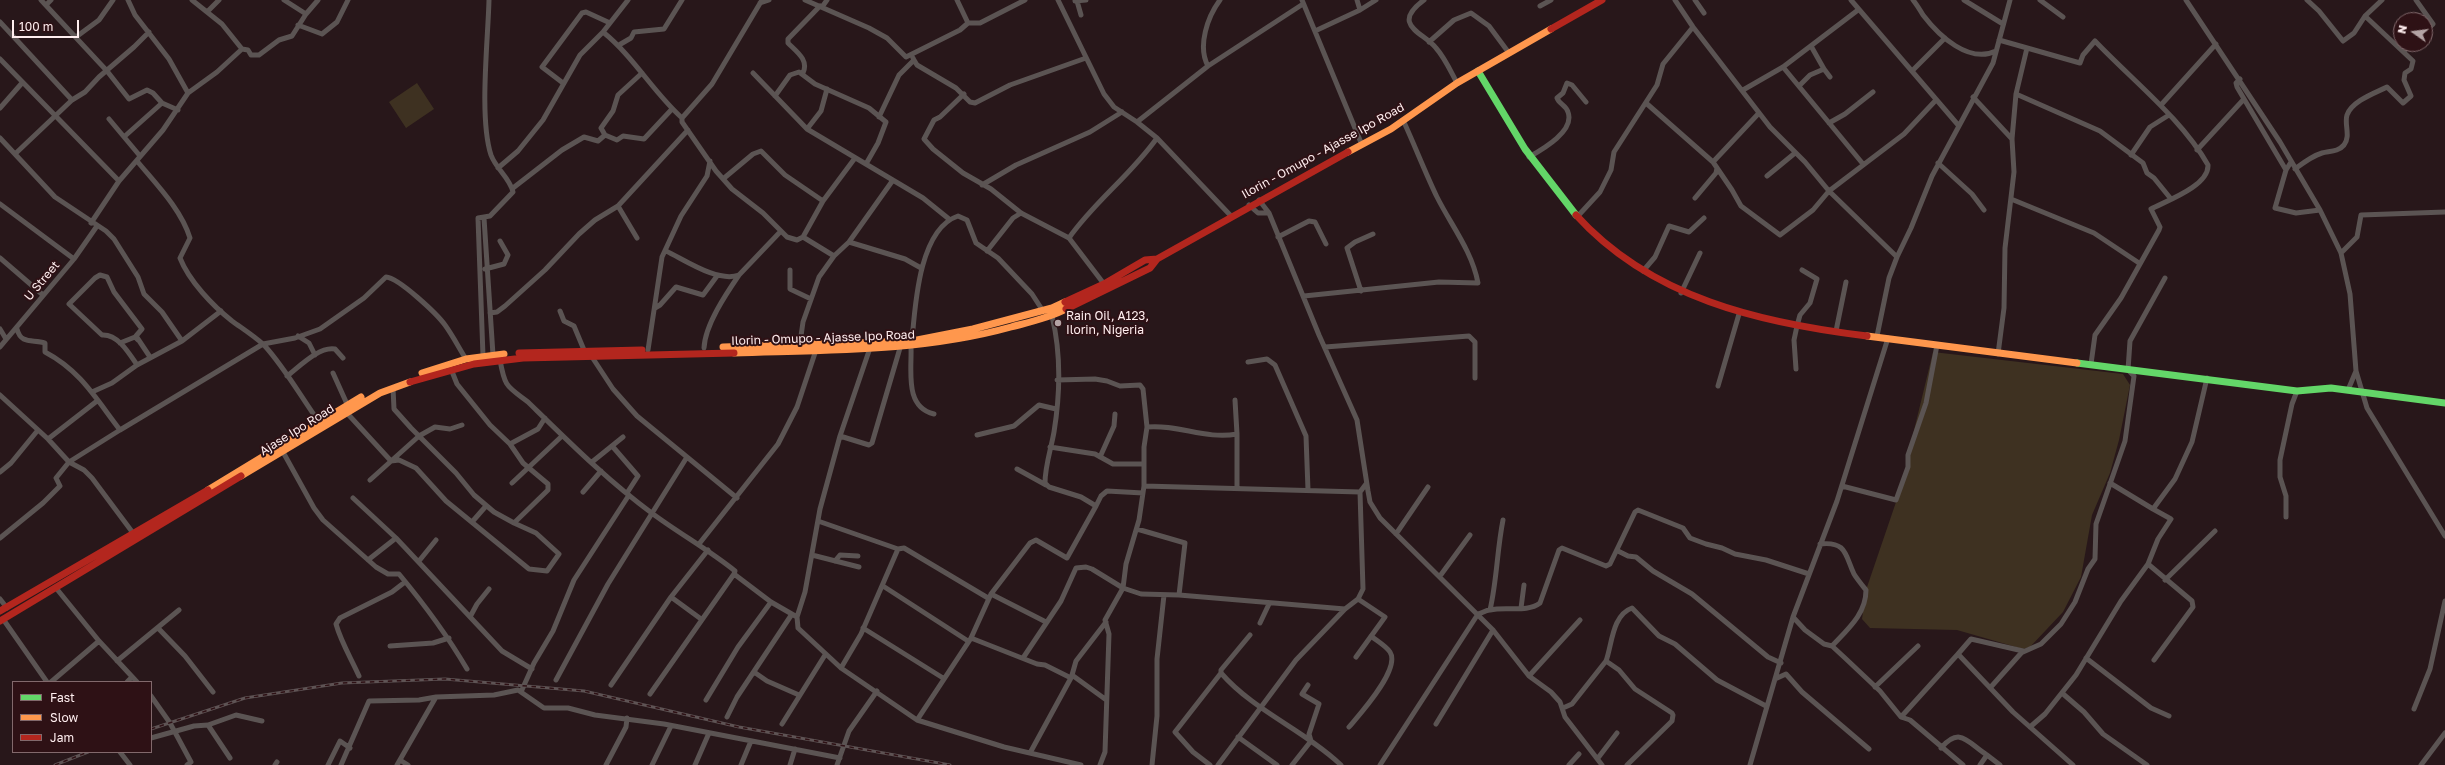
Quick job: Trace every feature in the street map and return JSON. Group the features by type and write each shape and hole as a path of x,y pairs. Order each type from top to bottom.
{"main road":[{"name":"Ilorin - Omupo - Ajasse Ipo Road","path":"638,353 648,350 800,343 912,344 975,336 1052,316 1150,268 1157,259 1258,200 1362,145 1403,120 1457,83 1601,0"},
{"path":"1478,71 1529,157 1561,200 1577,217 1597,236 1643,271 1681,293 1716,308 1774,323 1877,336 1998,354 2207,378 2297,391 2330,388 2445,403"},
{"name":"Ilorin - Omupo - Ajasse Ipo Road","path":"638,353 900,348 1043,311 1104,284 1145,260 1157,259"},
{"name":"Ajase Ipo Road","path":"0,611 133,533 169,514 347,404 387,384 466,359 483,356 584,350 638,353"},
{"name":"Ajase Ipo Road","path":"1,620 283,452 346,412 393,388 451,370 500,360 523,358 592,358 638,353"}],"street":[{"path":"41,0 107,70 129,99 147,90 153,93 162,103 178,110"},
{"path":"46,5 51,0"},
{"path":"76,37 99,20 113,0"},
{"path":"128,0 135,15 169,59 188,93"},
{"path":"192,0 222,24 242,49 248,50 251,54 259,55 279,40 292,36 298,25 318,0"},
{"path":"207,12 219,0"},
{"path":"284,0 306,14"},
{"path":"298,25 322,34 337,22 348,0"},
{"path":"483,356 478,218 490,216 512,194 512,188 498,168 491,154 486,113 490,0"},
{"path":"498,168 518,151 543,120 580,55 603,32 628,0"},
{"path":"619,45 630,38 634,32 664,29 682,0"},
{"path":"682,118 712,84 761,1 769,0"},
{"path":"805,0 821,6 887,38 914,60 917,65 964,94 970,102 982,102 1010,85 1086,58"},
{"path":"803,73 806,67 805,61 788,43 788,39 827,0"},
{"path":"957,0 968,23"},
{"path":"909,56 968,23 980,23 1025,0"},
{"path":"1058,0 1104,94 1114,107 1137,122 1157,138 1231,216"},
{"path":"1081,15 1076,1 1086,0"},
{"path":"1208,66 1205,60 1206,28 1214,8 1220,0"},
{"path":"1357,0 1360,10"},
{"path":"1315,31 1360,10 1376,0"},
{"path":"1424,0 1414,7 1410,21 1414,30 1436,47 1457,83"},
{"path":"1540,6 1551,0"},
{"path":"1675,0 1693,27 1743,90 1759,113 1829,191 1897,257"},
{"path":"1695,0 1704,13"},
{"path":"1850,0 1959,126"},
{"path":"1913,0 1924,16 1945,38 1956,46 1979,56 1986,56 1996,52"},
{"path":"1964,0 2003,24"},
{"path":"1877,336 1889,278 1897,257 1938,163 1959,126 1973,96 1993,63 2010,0"},
{"path":"2040,0 2063,17"},
{"path":"2186,0 2240,79 2292,162 2320,210 2341,253 2350,294 2356,371 2370,415 2445,536"},
{"path":"2307,0 2319,11 2344,41 2354,32 2365,16 2382,0"},
{"path":"2416,0 2424,12"},
{"path":"1137,122 1208,66 1302,2 1362,145"},
{"path":"1743,90 1783,67 1803,49 1810,46 1858,10"},
{"path":"563,83 542,67 582,13 586,12 610,23"},
{"path":"1429,42 1454,20 1471,12 1489,26 1509,53"},
{"path":"2365,16 2393,40"},
{"path":"0,22 72,100"},
{"path":"1577,217 1600,192 1610,170 1614,152 1657,85 1664,64 1693,27"},
{"path":"15,154 54,116 72,100 85,92 149,32"},
{"path":"603,32 619,45 672,109 682,118 682,122 723,179 787,237 797,240 803,237 823,201 855,158"},
{"path":"1912,71 1945,38"},
{"path":"1999,40 2080,63 2084,55 2095,41 2161,105 2201,154 2208,169 2197,184 2171,199 2151,208 2160,227 2121,298 2095,335 2091,364"},
{"path":"2161,105 2216,44"},
{"path":"1810,46 1830,77"},
{"path":"1998,354 2004,308 2005,248 2014,172 2012,139 2016,94 2027,48"},
{"path":"91,223 119,181 178,110 188,93 218,72 242,49"},
{"path":"2295,169 2312,158 2339,149 2345,144 2348,128 2346,117 2349,111 2361,101 2387,87 2403,103 2411,96 2404,80 2405,74 2411,69 2413,61 2406,52"},
{"path":"908,65 909,56"},
{"path":"0,59 119,181"},
{"path":"879,117 899,76 914,60"},
{"path":"1783,67 1800,85 1828,123 1863,164"},
{"path":"1800,85 1810,75 1824,69"},
{"path":"775,96 795,71 803,73 815,84 869,108 886,122 878,143 866,164"},
{"path":"642,73 618,95 613,112 601,128 605,135 617,140 623,136 644,140 672,109"},
{"path":"753,73 807,129 923,198 949,219"},
{"path":"2240,79 2236,83 2237,87 2286,170"},
{"path":"0,108 22,83"},
{"path":"1529,157 1548,145 1567,126 1570,120 1568,112 1564,104 1558,102 1557,98 1563,93 1567,84 1572,85 1586,102"},
{"path":"807,129 820,111 827,89"},
{"path":"1828,123 1844,114 1873,92"},
{"path":"964,94 940,117 934,120 924,139 932,149 982,185 991,189 1021,213 1069,238 1104,284"},
{"path":"2016,94 2095,128 2143,163 2147,173 2154,178 2171,199"},
{"path":"1973,96 2012,139"},
{"path":"2197,150 2244,99"},
{"path":"1646,103 1713,162 1740,206 1778,235 1784,234 1813,210 1829,191 1904,134 1936,100"},
{"path":"125,136 162,103"},
{"path":"982,185 1016,165 1090,132 1122,112"},
{"path":"1713,162 1759,113"},
{"path":"2131,155 2150,127 2169,115"},
{"path":"110,119 140,156"},
{"path":"1304,296 1439,282 1478,283 1467,251 1437,197 1403,120"},
{"path":"490,313 497,312 505,306 545,270 579,234 595,220 618,206 688,130"},
{"path":"512,188 576,141 584,137 598,141 605,135"},
{"path":"0,138 55,197 114,239 138,277 144,294 162,312 182,341"},
{"path":"1069,238 1087,214 1132,171 1157,138"},
{"path":"723,179 753,154 761,151 785,175 823,201"},
{"path":"1767,176 1795,153"},
{"path":"648,350 648,334 655,308 661,265 681,216 707,176 710,160"},
{"path":"137,161 178,213 188,230 190,238 181,254 182,262 198,285 222,310 263,344 319,422"},
{"path":"2292,162 2286,170 2275,208 2296,213 2320,210"},
{"path":"1938,163 1972,194 1984,210"},
{"path":"1694,198 1716,172 1717,168"},
{"path":"707,176 716,171"},
{"path":"800,343 803,322 819,277 834,256 849,242 894,180"},
{"path":"2011,199 2094,233 2139,263"},
{"path":"1258,200 1269,213 1357,420 1366,484 1373,508 1380,518 1493,630 1529,676 1551,692 1564,708 1565,717 1602,765"},
{"path":"0,204 74,259"},
{"path":"618,206 637,238"},
{"path":"1249,206 1258,213 1269,213"},
{"path":"2341,253 2356,236 2361,215 2445,212"},
{"path":"987,251 1012,218 1021,213"},
{"path":"934,414 922,409 913,395 912,344 921,268 937,234 949,219 958,216 967,220 976,243 998,258 1039,303 1043,311"},
{"path":"484,218 493,355"},
{"path":"1643,271 1655,257 1669,226 1689,232 1704,218"},
{"path":"1278,237 1309,221 1315,222 1326,244"},
{"name":"U Street","path":"0,347 17,329 43,294 74,259 97,226"},
{"path":"704,348 705,338 715,315 739,275 781,231"},
{"path":"1361,291 1347,248 1355,242 1373,234"},
{"path":"803,237 834,256"},
{"path":"480,269 487,269 504,264 508,255 500,240"},
{"path":"849,242 906,260 921,268"},
{"path":"666,251 717,276 730,278 739,275"},
{"path":"1681,293 1700,253"},
{"path":"0,258 43,294"},
{"path":"790,270 790,289 811,299"},
{"path":"1796,369 1794,340 1796,326 1800,315 1810,303 1817,283 1816,277 1802,270"},
{"path":"137,365 120,343 109,334 102,334 69,304 100,275 108,277 114,292 142,329 136,336 139,342"},
{"path":"0,538 43,503 60,486 56,478 69,462 263,344 309,333 352,307 377,287 386,276 390,277 444,323 466,359"},
{"path":"655,308 660,306 676,287 703,295 717,276"},
{"path":"1990,688 2023,652 2038,647 2050,638 2075,602 2088,569 2095,559 2096,524 2125,440 2134,376 2128,370 2128,349 2132,336 2164,278"},
{"path":"1836,331 1846,282"},
{"path":"92,392 112,383 150,357 182,341 222,310"},
{"path":"560,311 564,321 574,326 584,350"},
{"path":"1718,386 1739,314"},
{"path":"1046,485 1046,463 1056,409 1058,380 1057,338 1052,316"},
{"path":"0,329 6,339"},
{"path":"17,329 21,338 45,343 45,352 69,367 92,392 120,430"},
{"path":"309,333 309,343 315,355"},
{"path":"298,336 309,343"},
{"path":"1325,347 1469,336 1475,342 1475,378"},
{"path":"120,343 135,337 150,357"},
{"path":"1745,765 1750,763 1766,706 1781,663 1793,617 1842,486 1888,338"},
{"path":"1842,486 1896,500 1908,467 1908,455 1926,403 1937,345"},
{"path":"287,376 315,355 332,348 336,349 343,358"},
{"path":"727,717 737,697 794,615 805,592 818,520 840,436 870,348"},
{"path":"840,436 869,445 872,443 900,348"},
{"path":"699,544 778,444 791,422 816,350"},
{"path":"592,358 628,408 651,430 687,457 736,498"},
{"path":"1248,362 1267,359 1275,365 1306,436 1308,490"},
{"path":"500,360 507,385 512,393 522,398 545,418 562,436 652,514 708,550 735,571 734,574 771,602 794,615 798,628 825,655 841,668 877,691 917,720 1030,753 1081,765"},
{"path":"451,370 457,384 499,435 510,444 528,467 545,480 548,490 514,523"},
{"path":"2348,390 2356,371"},
{"path":"333,373 347,404"},
{"path":"2152,509 2174,479 2192,442 2207,378"},
{"path":"1030,753 1072,676 1076,661 1106,622 1123,588 1126,564 1136,529 1144,486 1143,464 1147,427 1142,385 1120,386 1107,380 1095,379 1058,380"},
{"path":"346,412 391,461 399,460 416,468 446,501 529,569 547,572 559,554 536,533 514,523 486,506 394,409 393,388"},
{"path":"2286,517 2286,496 2280,477 2280,460 2292,404 2297,391"},
{"path":"1,398 48,439 69,462 84,470 92,478 133,533"},
{"path":"1235,400 1237,434 1237,488"},
{"path":"48,439 98,402"},
{"path":"977,435 1014,426 1039,405 1056,409"},
{"path":"1100,457 1114,426 1115,414"},
{"path":"510,444 538,429 545,418"},
{"path":"370,480 419,436 435,427 450,429 462,425"},
{"path":"1147,427 1170,426 1217,436 1237,434"},
{"path":"0,472 11,463 38,430"},
{"path":"512,483 562,436"},
{"path":"592,462 613,447 623,437"},
{"path":"521,692 553,631 574,580 638,476 613,447"},
{"path":"1050,447 1100,457 1113,464 1143,464"},
{"path":"283,452 314,508 323,520 368,560 388,574 399,574 449,638 467,669"},
{"path":"556,680 608,584 687,457"},
{"path":"1017,469 1046,485 1081,497 1096,506"},
{"path":"583,492 601,470"},
{"path":"2030,727 2045,714 2050,704 2062,693 2086,658 2121,601 2148,564 2158,539 2171,519 2110,483"},
{"path":"1218,765 1296,660 1345,609 1358,599 1363,589 1360,492 1366,484"},
{"path":"1144,486 1360,492"},
{"path":"1396,534 1428,488"},
{"path":"917,720 943,678 970,639 989,596 1034,540 1067,558 1101,496 1107,491 1143,493"},
{"path":"354,498 419,561 502,651 532,669"},
{"path":"472,522 486,506"},
{"path":"1380,765 1478,614 1490,610 1537,606 1540,603 1559,550 1568,549 1606,566 1610,564 1618,551 1635,512 1638,510 1683,528 1690,538 1722,548 1735,554 1766,560 1809,574"},
{"path":"818,520 898,550 904,548 930,562 948,575 989,596 1046,622"},
{"path":"1490,610 1496,585 1497,550 1503,520"},
{"path":"1136,529 1185,543 1179,595"},
{"path":"2165,580 2215,531"},
{"path":"1440,576 1470,534"},
{"path":"368,560 396,538"},
{"path":"419,561 436,540"},
{"path":"1820,544 1831,542 1843,548 1848,554 1855,575 1866,590 1864,609 1832,646"},
{"path":"611,685 671,597 708,550"},
{"path":"841,668 863,628 898,550"},
{"path":"1618,551 1628,556 1636,557 1659,575 1681,586 1768,657 1781,663"},
{"path":"812,555 859,567"},
{"path":"835,561 840,555 858,556"},
{"path":"2148,564 2165,580 2192,601 2193,606 2154,660"},
{"path":"1023,658 1061,601 1076,568 1086,567 1092,569 1123,588 1141,594 1179,595 1269,604 1345,609"},
{"path":"650,694 701,619 734,574"},
{"path":"359,676 349,652 340,637 336,624 340,618 392,592 405,582"},
{"path":"1521,608 1524,585"},
{"path":"882,586 970,639 1072,676 1105,700"},
{"path":"56,588 99,641 136,681"},
{"path":"470,617 476,604 489,589"},
{"path":"1152,765 1157,716 1157,659 1164,595"},
{"path":"671,597 701,619"},
{"path":"0,599 7,608"},
{"path":"1356,657 1385,617 1358,599"},
{"path":"2414,709 2430,669 2445,601"},
{"path":"706,700 738,647 771,602"},
{"path":"1260,623 1269,604"},
{"path":"1564,708 1572,704 1606,661 1616,625 1622,616 1632,608 1659,636 1675,644 1718,680 1766,706"},
{"path":"117,661 179,610"},
{"path":"1793,617 1805,630 1824,644 1832,646 1875,687 1901,717 1910,720 1941,748 1963,765"},
{"path":"1,620 45,681"},
{"path":"1529,676 1580,620"},
{"path":"1100,765 1105,752 1105,700 1109,634 1106,622"},
{"path":"158,628 185,656 213,692"},
{"path":"863,628 943,678"},
{"path":"1436,724 1493,630"},
{"path":"1210,765 1193,752 1175,732 1221,673 1221,670 1250,635"},
{"path":"1349,728 1386,679 1393,662 1390,652 1371,636"},
{"path":"390,646 433,643 449,638"},
{"path":"1901,717 1971,639 2023,652"},
{"path":"51,681 99,641"},
{"path":"1875,687 1918,646"},
{"path":"1958,654 2030,727 2073,765"},
{"path":"782,724 825,655"},
{"path":"2086,658 2151,708 2169,716"},
{"path":"1606,661 1619,670 1635,688 1673,715 1672,722 1627,765"},
{"path":"754,672 767,681 799,695"},
{"path":"1221,673 1260,707 1311,741 1341,765"},
{"path":"1775,680 1786,674 1802,692 1869,749"},
{"path":"127,681 132,677"},
{"path":"1308,685 1302,694 1319,704 1309,734 1311,741"},
{"path":"341,765 350,748 350,743 369,701 419,700 436,697 494,695 518,690 544,708 568,708 595,715 627,718 840,758"},
{"path":"837,765 849,731 877,691"},
{"path":"2062,693 2084,712 2103,734 2147,765"},
{"path":"152,697 175,731 191,762 187,765"},
{"path":"397,765 436,697"},
{"path":"152,738 194,726 208,725 236,716 262,721"},
{"path":"606,765 626,727 627,718"},
{"path":"208,725 230,758"},
{"path":"652,765 671,726"},
{"path":"2421,765 2445,732"},
{"path":"695,765 709,733"},
{"path":"1598,758 1617,734"},
{"path":"1941,748 1954,736 1960,736 2000,765"},
{"path":"1238,737 1277,765"},
{"path":"328,765 340,741 350,748"},
{"path":"741,765 751,741"},
{"path":"1292,765 1311,741"},
{"path":"790,765 795,749"},
{"path":"121,753 130,765"},
{"path":"1569,765 1579,754"},
{"path":"1980,765 1987,756"},
{"path":"400,760 408,765"}],"shaded area":[{"path":"417,83 434,109 406,128 389,102"},
{"path":"1933,352 2123,374 2130,385 2119,440 2110,473 2092,515 2081,577 2063,612 2030,647 2023,649 1957,630 1870,628 1862,619 1866,590 1909,464 1908,455"}],"railway":[{"path":"152,729 245,698 342,683 445,679 584,691 739,727 950,765"},
{"path":"55,765 85,753"}],"traffic: fast":[{"path":"1478,71 1525,149 1576,215"},
{"path":"2077,363 2297,391 2331,388 2445,403"}],"traffic: slow":[{"path":"1348,152 1391,129 1457,83 1551,29"},
{"path":"723,347 912,341 973,329 1052,308 1065,302"},
{"path":"734,353 874,348 943,341 977,335 1025,323 1066,309"},
{"path":"1867,336 2077,363"},
{"path":"422,373 466,359 504,354"},
{"path":"241,476 380,393 410,382"},
{"path":"208,490 361,397"}],"traffic: jam":[{"path":"1551,29 1602,0"},
{"path":"1066,309 1150,268 1157,259 1348,152"},
{"path":"1576,215 1606,243 1638,267 1673,286 1710,302 1748,314 1787,323 1867,336"},
{"path":"1065,302 1104,284 1145,260 1157,259"},
{"path":"519,353 642,350"},
{"path":"410,382 474,364 523,358 734,353"},
{"path":"0,621 241,476"},
{"path":"0,611 208,490"}],"place":[{"name":"Rain Oil, A123, Ilorin, Nigeria","path":"1058,323"}]}
